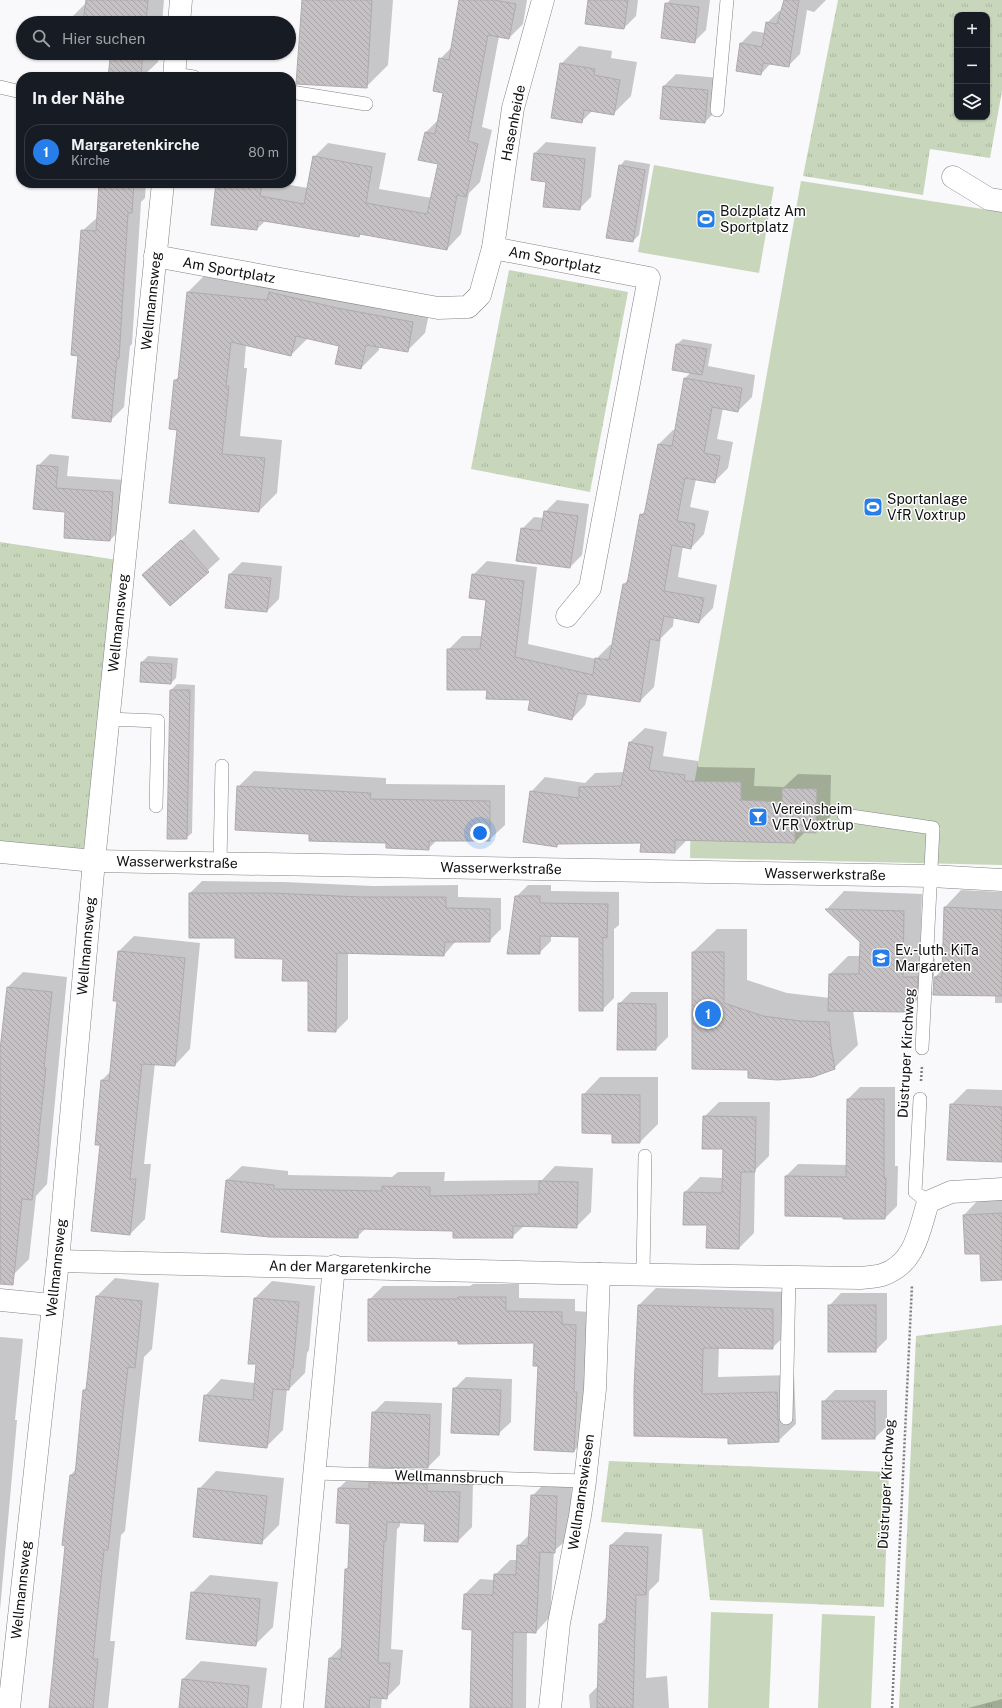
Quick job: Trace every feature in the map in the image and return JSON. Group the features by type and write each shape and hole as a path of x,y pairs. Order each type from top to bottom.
{"street":[{"path":"180,16 181,0"},
{"name":"Hasenheide","path":"493,248 513,108 542,0"},
{"path":"953,177 989,199 1002,201"},
{"name":"Wellmannsweg","path":"9,1708 58,1261 94,861 162,188"},
{"name":"Am Sportplatz","path":"155,256 438,308 468,307 480,295 493,248 649,278 590,588 567,616"},
{"name":"Wasserwerkstraße","path":"0,852 94,861 220,862 931,876 1002,880"},
{"path":"928,1202 952,1192 1002,1189"},
{"name":"An der Margaretenkirche","path":"58,1261 334,1266 599,1274 860,1278 882,1275 901,1266 913,1251 928,1202"},
{"path":"292,1708 334,1266"},
{"name":"Wellmannswiesen","path":"550,1708 560,1623 580,1516 595,1389 599,1274"},
{"path":"0,1300 52,1305"}],"lane":[{"path":"717,110 727,0"},
{"path":"0,87 16,91"},
{"path":"296,93 366,104"},
{"path":"108,719 158,720 156,806"},
{"path":"220,862 222,766"},
{"name":"Düstruper Kirchweg","path":"844,815 932,828 922,1048"},
{"name":"Düstruper Kirchweg","path":"920,1099 915,1192 928,1202"},
{"path":"643,1274 645,1156"},
{"path":"786,1418 789,1276"},
{"name":"Wellmannsbruch","path":"314,1473 584,1481"}],"path":[{"name":"Düstruper Kirchweg","path":"920,1099 922,1048"},
{"name":"Düstruper Kirchweg","path":"892,1708 912,1282 901,1266"}],"green space":[{"path":"838,0 1002,0 1002,91 990,158 930,149 923,195 803,176"},
{"name":"Bolzplatz Am Sportplatz","path":"654,165 774,187 759,273 638,252"},
{"name":"Sportanlage VfR Voxtrup","path":"801,181 1002,212 1002,865 690,858 691,802"},
{"path":"509,270 628,292 590,492 471,469"},
{"path":"0,542 124,561 94,861 0,852"},
{"path":"1002,1325 1002,1708 899,1708 916,1336"},
{"path":"609,1461 889,1472 884,1607 710,1600 702,1529 601,1522"},
{"path":"711,1612 773,1614 769,1708 708,1708"},
{"path":"822,1614 875,1616 871,1708 818,1708"}],"building":[{"path":"86,0 148,0 147,16 84,16"},
{"path":"302,0 372,0 367,88 296,84"},
{"path":"459,0 494,0 516,4 509,39 488,35 468,141 478,144 466,197 457,195 447,250 360,234 359,237 258,220 257,230 211,225 215,188 261,188 260,196 304,204 313,156 372,167 366,203 427,214 438,164 418,160 425,132 435,134 443,93 433,91 439,58 449,60"},
{"path":"588,0 628,0 624,29 585,24"},
{"path":"784,0 799,0 789,67 763,63 761,75 736,71 740,43 762,47 766,22 777,24"},
{"path":"665,3 699,7 695,43 661,38"},
{"path":"110,60 142,60 141,72 109,72"},
{"path":"560,63 595,69 594,75 620,80 614,115 584,110 582,123 551,118"},
{"path":"663,86 708,90 705,123 660,119"},
{"path":"534,153 585,159 580,210 543,207 546,182 531,180"},
{"path":"619,165 645,170 633,242 606,238"},
{"path":"99,188 134,188 132,213 128,213 119,359 117,358 111,422 72,418 78,356 71,355 81,230 96,231"},
{"path":"187,292 267,300 269,292 337,308 413,322 408,352 366,345 361,369 335,364 339,346 296,336 291,356 231,342 226,386 229,386 222,454 265,458 259,512 169,503 177,430 169,429 174,380 178,380"},
{"path":"676,344 707,349 702,375 672,370"},
{"path":"684,378 742,388 738,412 712,407 704,453 720,456 715,483 685,478 677,521 695,524 691,549 672,545 664,591 704,598 699,623 664,616 659,641 650,639 640,702 578,693 572,720 528,710 530,700 486,699 487,690 447,690 447,649 480,649 486,600 469,598 472,574 524,581 515,657 593,675 595,658 609,660 623,584 627,584 640,514 644,515 658,444 672,446"},
{"path":"37,465 58,467 56,488 113,492 110,541 64,538 65,512 33,509"},
{"path":"544,511 578,516 570,568 516,561 521,528 541,531"},
{"path":"181,540 209,572 170,606 142,575"},
{"path":"229,574 271,578 267,612 225,608"},
{"path":"141,662 172,664 171,684 140,682"},
{"path":"170,690 190,690 187,839 167,839"},
{"path":"629,742 653,747 649,770 685,775 684,781 741,782 741,800 782,802 782,788 817,789 816,833 795,832 795,843 675,840 675,853 640,852 641,843 557,844 557,847 523,842 530,791 579,798 579,787 621,786"},
{"path":"237,786 371,793 370,799 490,801 490,841 429,841 429,850 386,848 386,843 309,841 309,834 235,830"},
{"path":"189,893 271,893 360,897 446,897 446,908 490,909 490,942 445,942 444,956 337,953 336,1032 308,1031 308,981 282,981 283,959 235,958 235,938 189,938"},
{"path":"515,896 540,896 540,903 608,904 607,938 603,937 603,1011 579,1011 579,937 540,936 540,954 507,954"},
{"path":"944,907 1002,910 1002,996 933,995 934,977 942,977"},
{"name":"Ev.-luth. KiTa Margareten","path":"825,909 904,911 903,977 918,977 917,994 907,994 907,1012 828,1011 829,974 859,974 860,942"},
{"path":"118,951 185,958 175,1066 142,1064 130,1179 136,1179 130,1235 91,1231 100,1145 95,1145 101,1080 109,1081 117,1001 113,1001"},
{"path":"692,952 724,952 724,1003 763,1016 800,1021 829,1022 835,1069 813,1077 778,1080 748,1078 748,1070 692,1069"},
{"path":"7,987 52,992 44,1068 46,1068 39,1142 32,1200 22,1199 13,1285 0,1284 0,1050"},
{"path":"618,1003 656,1004 656,1050 617,1050"},
{"path":"582,1094 640,1095 640,1143 612,1143 612,1134 582,1133"},
{"path":"847,1099 884,1099 884,1177 886,1178 885,1219 843,1219 843,1217 785,1216 785,1176 846,1177"},
{"path":"950,1104 1002,1107 1002,1162 947,1160"},
{"path":"703,1116 756,1117 755,1172 741,1172 739,1249 706,1248 707,1225 683,1225 684,1192 722,1193 723,1149 702,1149"},
{"path":"226,1180 274,1185 274,1189 382,1191 382,1186 430,1187 430,1196 539,1194 539,1181 578,1182 577,1228 513,1226 513,1238 453,1238 453,1231 358,1229 358,1238 269,1237 221,1232"},
{"path":"1002,1213 1002,1280 981,1281 980,1254 965,1254 963,1215"},
{"path":"96,1296 142,1301 135,1368 128,1367 108,1550 104,1550 93,1659 98,1659 93,1708 49,1708 65,1546 62,1545 70,1475 75,1475 83,1390 86,1390"},
{"path":"458,1297 506,1297 506,1311 562,1312 562,1324 576,1325 574,1392 577,1392 574,1452 534,1450 538,1366 533,1366 534,1343 458,1344 458,1341 368,1341 368,1299 458,1299"},
{"path":"254,1298 299,1302 293,1368 291,1368 289,1390 273,1389 267,1448 199,1441 204,1395 253,1400 256,1364 248,1364"},
{"path":"638,1305 773,1309 773,1349 703,1348 702,1394 777,1392 779,1442 728,1444 728,1438 634,1436 634,1388"},
{"path":"828,1305 876,1305 876,1352 828,1352"},
{"path":"453,1388 501,1390 499,1435 451,1433"},
{"path":"822,1401 875,1401 875,1439 822,1439"},
{"path":"372,1412 430,1415 428,1468 369,1467"},
{"path":"369,1483 427,1484 427,1491 460,1492 458,1542 424,1541 425,1524 387,1522 386,1541 384,1541 378,1663 390,1663 387,1699 370,1697 369,1708 325,1708 329,1658 341,1659 345,1569 348,1569 350,1524 336,1523 338,1488 369,1489"},
{"path":"198,1488 267,1496 262,1544 193,1537"},
{"path":"531,1495 557,1496 555,1553 540,1552 536,1633 513,1632 512,1708 470,1708 472,1630 462,1629 464,1594 493,1595 494,1574 516,1575 517,1545 528,1546"},
{"path":"610,1545 648,1547 646,1595 636,1595 633,1708 597,1708 599,1624 606,1624"},
{"path":"191,1592 260,1599 256,1646 186,1639"},
{"path":"182,1679 249,1686 247,1708 179,1708"}],"place":[{"name":"Bolzplatz Am Sportplatz","path":"706,219"},
{"name":"Sportanlage VfR Voxtrup","path":"873,507"},
{"name":"Vereinsheim VFR Voxtrup","path":"758,817"},
{"name":"Ev.-luth. KiTa Margareten","path":"881,958"},
{"name":"Margaretenkirche","path":"708,1014"}]}
